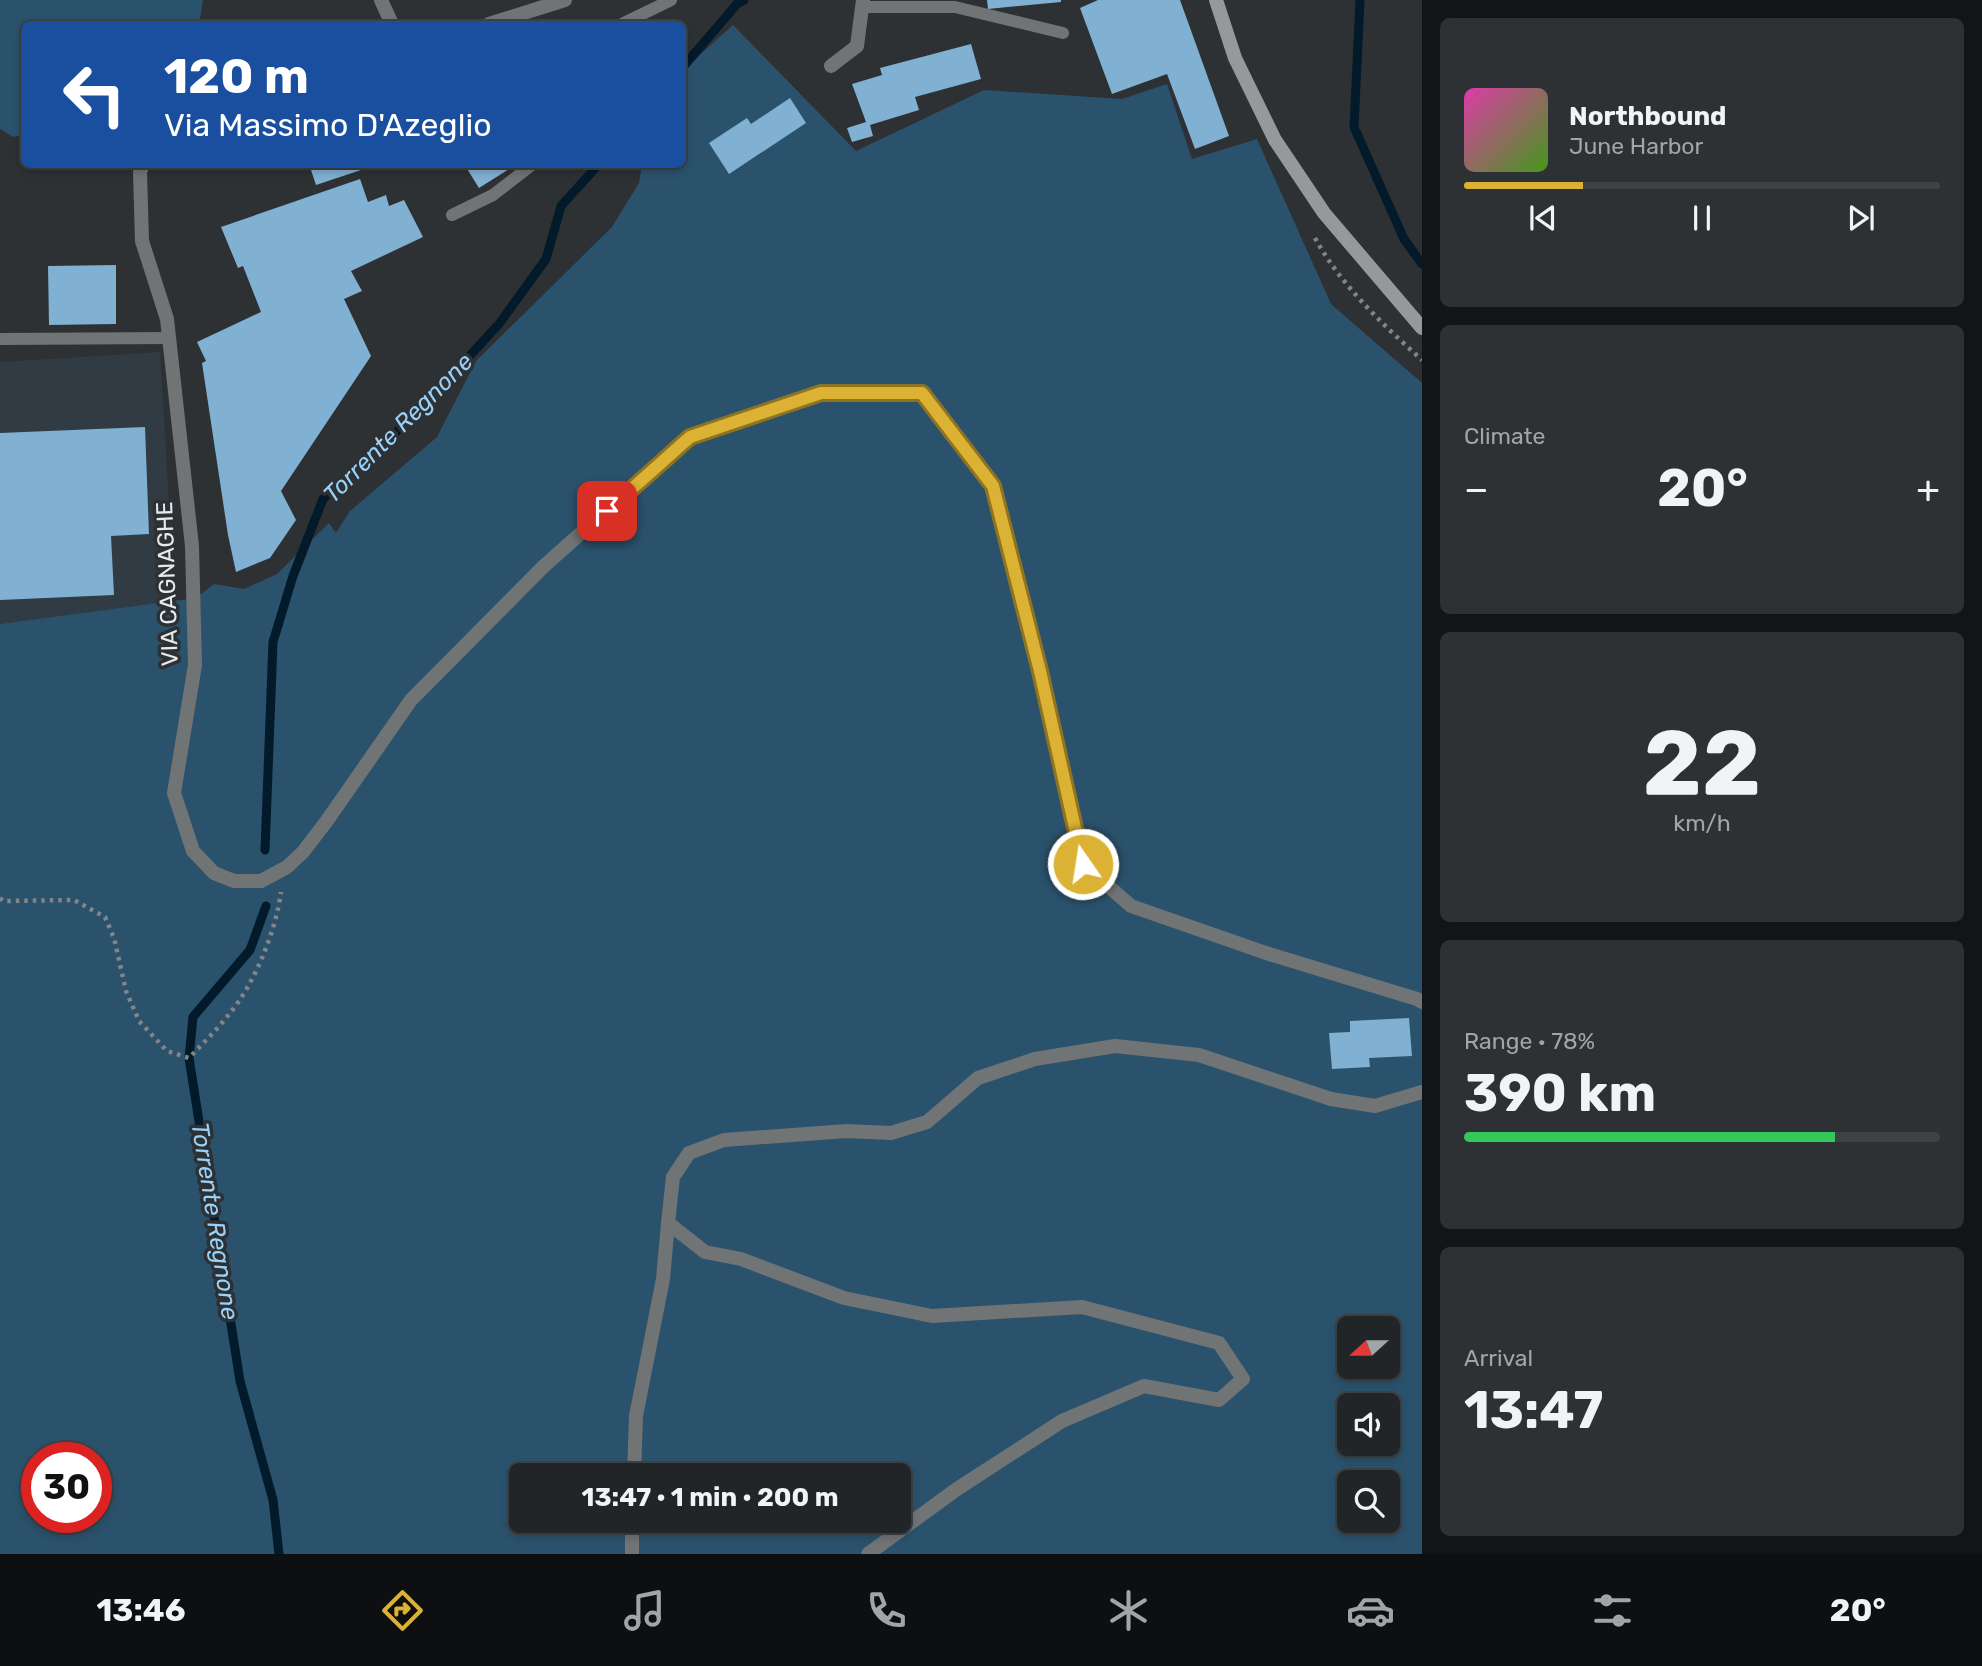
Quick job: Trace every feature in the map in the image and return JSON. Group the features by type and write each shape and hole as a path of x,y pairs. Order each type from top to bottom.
{"main road":[{"path":"1216,0 1236,58 1275,140 1324,213 1422,328"}],"street":[{"path":"381,0 392,21"},
{"path":"498,21 565,0"},
{"path":"831,66 858,46 862,3"},
{"name":"VIA CAGNAGHE","path":"142,168 142,240 167,319 192,546 195,665 174,793 193,851 214,873 234,881 261,881 303,852 411,701 544,566 690,437 821,393 922,393 993,486 1040,671 1083,864 1131,906 1266,953 1422,1002"},
{"path":"634,1463 636,1416 663,1279 673,1177 689,1153 724,1140 847,1130 891,1133 927,1122 978,1077 1035,1059 1115,1046 1199,1055 1331,1099 1376,1106 1422,1092"},
{"path":"668,1223 705,1252 741,1259 844,1298 932,1316 1082,1307 1219,1343 1243,1380 1219,1400 1144,1387 1062,1421 957,1489 868,1554"},
{"path":"632,1533 632,1554"}],"lane":[{"path":"628,21 671,0"},
{"path":"862,3 955,7 1063,33"},
{"path":"452,215 494,195 528,168"},
{"path":"0,339 170,338"}],"path":[{"path":"0,898 3,901 74,900 105,917 114,938 126,991 139,1021 167,1051 189,1058 231,1013 248,987 260,957 270,943 282,894 278,871"}],"shaded area":[{"path":"0,0 203,0 200,21 21,21 21,135 13,137 0,129"},
{"path":"733,25 856,151 984,90 1122,99 1167,84 1192,159 1257,139 1331,304 1422,383 1422,1554 0,1554 0,624 196,598 214,584 244,589 277,574 329,523 336,533 350,511 437,437 476,361 612,227 639,183 642,168 686,168 686,67"},
{"path":"160,352 175,602 0,624 0,362"}],"building":[{"path":"987,0 1061,0 1061,2 988,9"},
{"path":"1098,0 1180,0 1229,136 1195,149 1167,74 1112,94 1080,8"},
{"path":"971,44 981,79 915,97 919,110 870,125 873,136 852,142 847,128 866,122 852,84 882,75 880,68"},
{"path":"790,98 806,123 729,174 709,143 747,118 751,124"},
{"path":"310,168 367,168 316,185"},
{"path":"466,168 511,168 479,188"},
{"path":"360,179 368,202 386,195 389,206 404,200 423,237 351,271 362,291 344,299 371,356 281,491 296,520 270,558 236,572 202,363 206,361 197,342 261,312 243,266 238,268 221,227"},
{"path":"116,265 116,324 49,325 48,266"},
{"path":"145,427 149,534 111,536 114,595 0,600 0,433"},
{"path":"1409,1018 1412,1056 1369,1058 1370,1067 1332,1069 1329,1033 1350,1032 1350,1021"}],"waterway":[{"name":"Torrente Regnone","path":"686,63 737,4 744,0"},
{"path":"1360,0 1354,127 1404,239 1422,264"},
{"name":"Torrente Regnone","path":"265,850 273,642 293,576 323,499 415,415 499,324 546,259 561,206 595,168"},
{"name":"Torrente Regnone","path":"266,906 250,950 193,1017 189,1058 240,1381 273,1500 279,1554"}],"route":[{"path":"607,511 690,437 821,393 922,393 993,486 1040,671 1083,864"}]}
